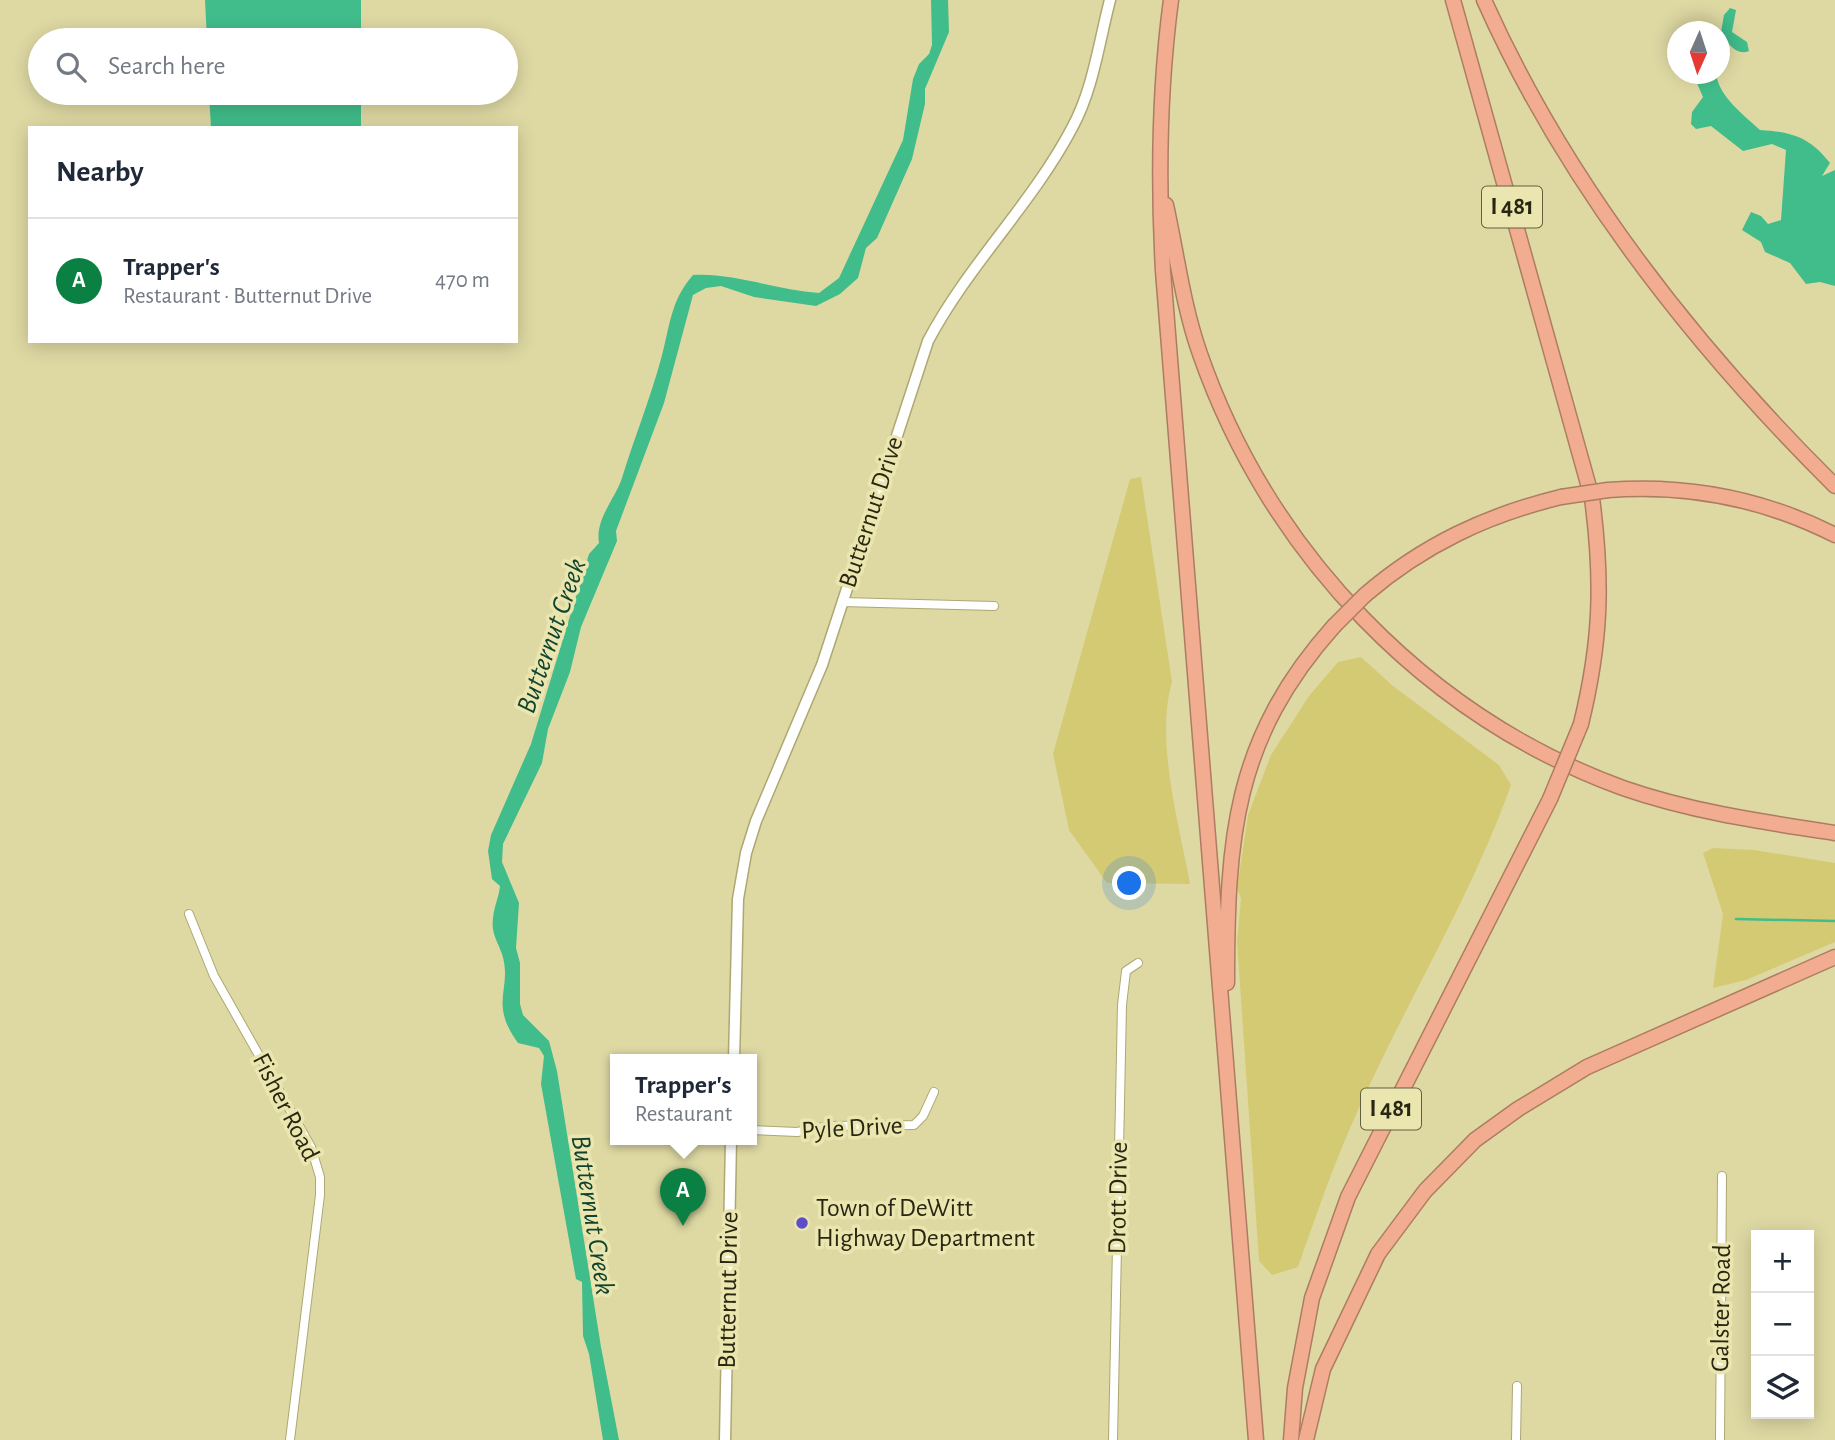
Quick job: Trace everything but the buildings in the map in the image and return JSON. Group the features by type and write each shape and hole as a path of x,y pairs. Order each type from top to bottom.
{"highway":[{"path":"1171,0 1163,62 1159,132 1161,235 1256,1440"},
{"name":"I 481","path":"1291,1440 1295,1388 1312,1298 1348,1197 1550,799 1581,724 1592,680 1601,615 1599,555 1592,498 1453,0"},
{"path":"1484,0 1533,97 1567,155 1654,283 1747,396 1835,486"},
{"path":"1161,179 1184,300 1200,353 1224,416 1267,496 1295,538 1359,614 1427,677 1469,708 1497,727 1569,765 1622,787 1704,812 1835,834"},
{"path":"1227,1063 1227,892 1239,801 1248,768 1284,690 1334,626 1365,595 1413,558 1462,530 1508,512 1608,490 1655,489 1728,497 1780,511 1835,535"},
{"path":"1306,1440 1324,1369 1337,1335 1378,1254 1425,1191 1475,1140 1518,1109 1587,1067 1835,957"}],"street":[{"name":"Butternut Drive","path":"734,1054 738,899 746,853 756,821 822,665 928,341 953,298 1050,167 1074,125 1087,91 1110,0"},
{"path":"842,602 995,606"},
{"name":"Fisher Road","path":"188,914 214,976 311,1147 320,1177 310,1285 290,1440"},
{"name":"Drott Drive","path":"1113,1440 1122,1004 1126,971 1138,963"},
{"name":"Pyle Drive","path":"757,1130 797,1132 831,1126 914,1125 923,1116 934,1092"},
{"name":"Butternut Drive","path":"725,1440 731,1145"},
{"name":"Galster Road","path":"1720,1440 1722,1176"},
{"path":"1516,1440 1517,1386"}],"shaded area":[{"path":"205,0 361,0 361,28 206,28"},
{"path":"931,0 948,0 949,32 925,89 925,104 912,159 877,238 866,248 858,278 840,294 816,306 754,297 721,286 706,288 693,295 664,403 616,531 617,541 581,627 570,672 548,729 542,763 503,844 502,862 519,903 516,948 520,963 520,1004 523,1015 549,1041 557,1071 601,1347 619,1440 603,1440 589,1354 583,1336 582,1282 576,1279 541,1084 544,1056 539,1048 518,1043 504,1017 505,966 493,923 500,886 492,879 488,851 491,835 531,744 589,554 599,543 602,518 622,478 657,374 672,315 685,285 693,275 709,275 819,293 839,278 903,140 913,79 932,45"},
{"path":"1730,8 1736,10 1732,32 1747,42 1749,51 1740,52 1730,45 1730,21 1723,21"},
{"path":"1697,84 1718,84 1727,98 1760,130 1798,137 1822,154 1830,163 1822,176 1835,170 1835,286 1820,282 1806,284 1790,263 1765,252 1761,242 1742,230 1751,212 1761,216 1768,224 1781,220 1786,150 1772,144 1743,151 1711,126 1696,129 1691,124 1692,112 1703,97"},
{"path":"210,105 361,105 361,126 211,126"},
{"path":"1141,477 1172,682 1167,705 1166,730 1170,782 1190,884 1107,883 1069,830 1053,754 1130,479"},
{"path":"1361,657 1393,686 1499,765 1511,785 1458,908 1350,1128 1298,1267 1272,1275 1259,1261 1237,941 1241,899 1237,888 1248,815 1271,755 1309,696 1338,662"},
{"path":"1713,848 1754,850 1835,863 1835,942 1746,980 1713,988 1723,914 1703,853"}],"waterway":[{"path":"1736,919 1835,921"}],"place":[{"name":"Town of DeWitt Highway Department","path":"802,1223"},
{"name":"Trapper's","path":"683,1226"}],"water label":[{"name":"Butternut Creek","path":"552,636"},
{"name":"Butternut Creek","path":"592,1215"}]}
